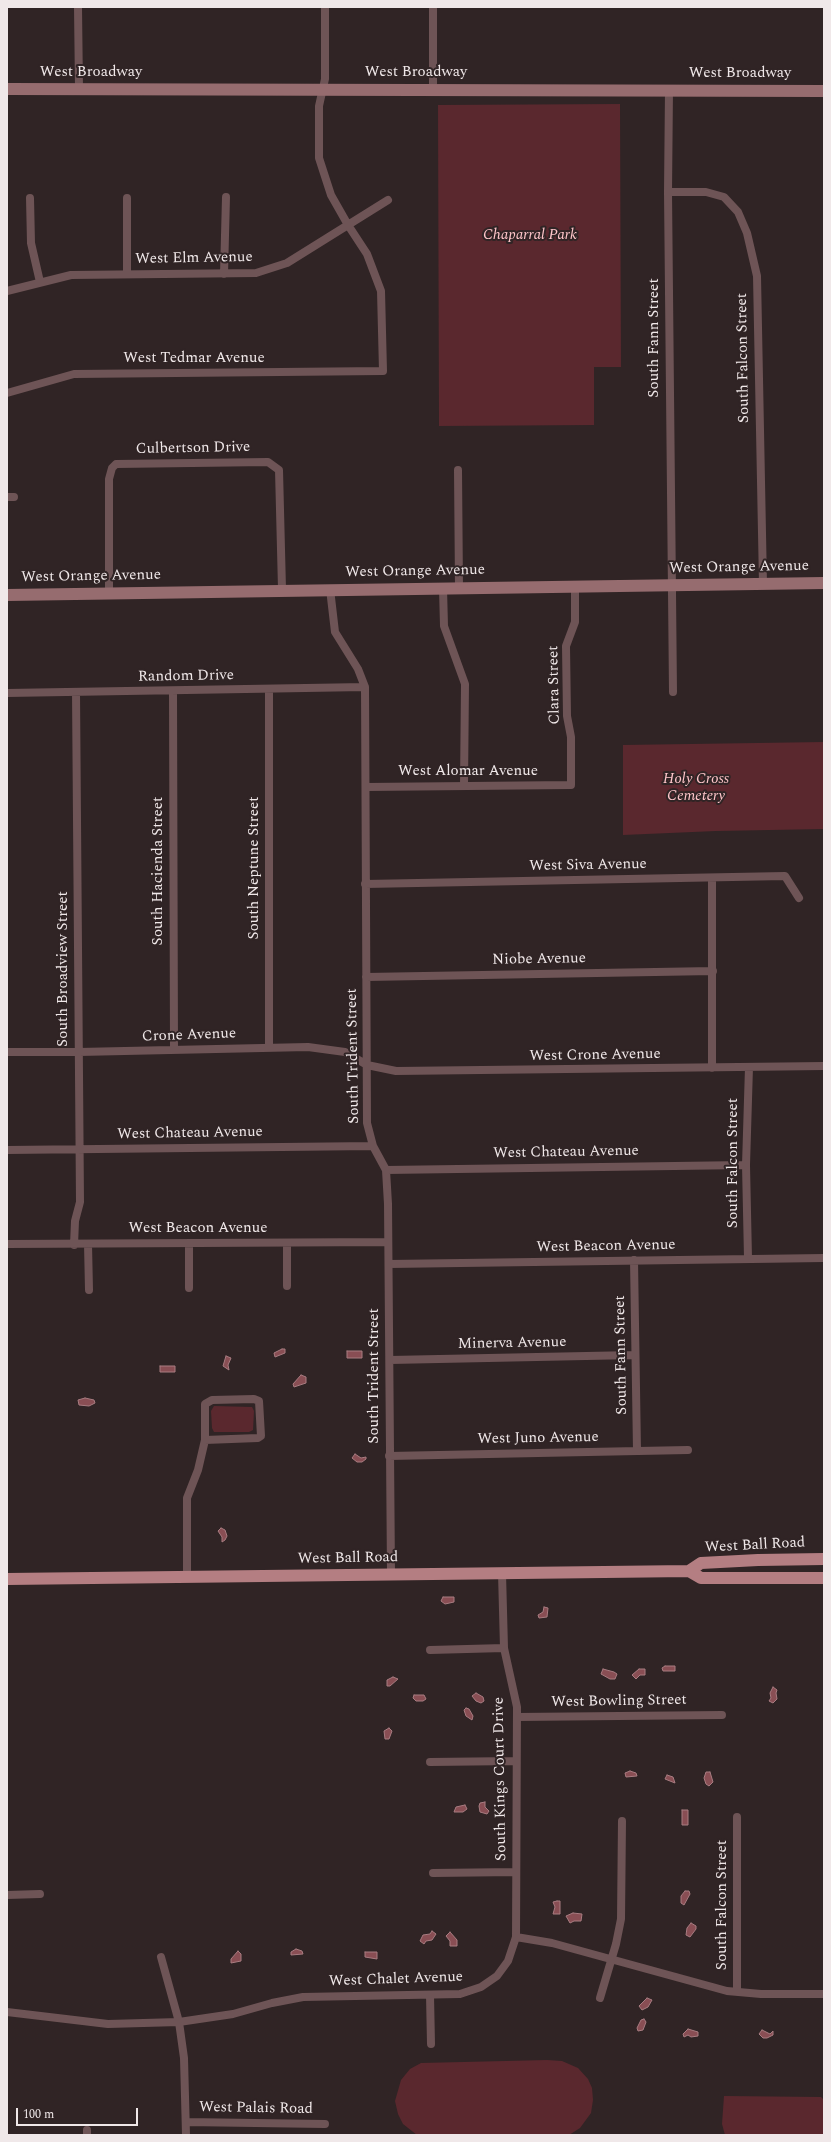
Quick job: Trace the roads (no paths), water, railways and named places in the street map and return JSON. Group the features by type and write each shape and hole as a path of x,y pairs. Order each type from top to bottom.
{"main road":[{"name":"West Ball Road","path":"7,1579 689,1571 701,1564 758,1560 824,1560"},
{"name":"West Ball Road","path":"689,1571 701,1578 824,1578"}],"street":[{"path":"78,7 79,89"},
{"path":"325,7 325,79 319,106 319,158 331,195 348,226"},
{"path":"433,7 433,89"},
{"name":"West Broadway","path":"7,89 824,90"},
{"name":"South Fann Street","path":"669,90 668,192 673,692"},
{"name":"South Falcon Street","path":"668,192 706,192 724,197 738,212 747,232 757,276 763,584"},
{"path":"224,274 226,197"},
{"path":"30,198 31,243 40,282"},
{"path":"127,198 127,274"},
{"name":"West Elm Avenue","path":"7,291 71,275 256,273 287,263 388,200"},
{"name":"West Tedmar Avenue","path":"7,393 74,374 383,371 381,291 367,254 348,226"},
{"name":"Culbertson Drive","path":"109,593 109,479 112,468 116,464 268,462 279,470 282,590"},
{"path":"458,470 459,588"},
{"name":"West Orange Avenue","path":"7,595 330,589 824,583"},
{"name":"Clara Street","path":"571,785 570,737 567,716 566,646 575,622 575,586"},
{"path":"443,588 444,626 465,684 464,786"},
{"name":"South Trident Street","path":"330,589 335,632 358,669 365,687 367,1124 373,1146 386,1170 389,1264 389,1456 391,1574"},
{"name":"Random Drive","path":"7,693 269,690 365,687"},
{"name":"South Neptune Street","path":"269,690 269,1047"},
{"name":"South Hacienda Street","path":"173,691 174,1050"},
{"name":"South Broadview Street","path":"74,1244 75,1221 80,1202 76,692"},
{"name":"West Alomar Avenue","path":"366,786 571,785"},
{"name":"West Siva Avenue","path":"365,884 785,876 799,898"},
{"path":"712,878 712,1068"},
{"name":"Niobe Avenue","path":"366,977 713,971"},
{"name":"Crone Avenue","path":"7,1052 308,1047 345,1052 367,1065"},
{"name":"West Crone Avenue","path":"367,1065 396,1071 824,1066"},
{"name":"South Falcon Street","path":"748,1258 746,1165 749,1067"},
{"name":"West Chateau Avenue","path":"7,1150 373,1146"},
{"name":"West Chateau Avenue","path":"386,1170 746,1165"},
{"name":"West Beacon Avenue","path":"7,1244 388,1242"},
{"path":"189,1243 189,1288"},
{"path":"286,1243 287,1286"},
{"path":"88,1244 89,1290"},
{"name":"West Beacon Avenue","path":"389,1264 824,1258"},
{"name":"South Fann Street","path":"634,1260 637,1451"},
{"name":"Minerva Avenue","path":"390,1360 635,1355"},
{"path":"187,1577 187,1498 198,1470 205,1440 205,1407 208,1401 254,1399 259,1401 260,1436 258,1438 205,1440"},
{"name":"West Juno Avenue","path":"389,1456 688,1450"},
{"name":"South Kings Court Drive","path":"502,1573 504,1648 516,1696 517,1717 516,1937"},
{"path":"430,1650 504,1648"},
{"name":"West Bowling Street","path":"517,1717 722,1714"},
{"path":"430,1762 516,1761"},
{"name":"South Falcon Street","path":"737,1818 737,1992"},
{"path":"600,1998 611,1959 621,1912 622,1821"},
{"path":"433,1873 516,1872"},
{"path":"7,1895 40,1894"},
{"path":"516,1937 552,1943 702,1985 737,1992 824,1994"},
{"name":"West Chalet Avenue","path":"7,2012 108,2024 179,2022 233,2014 272,2002 303,1997 460,1994 486,1984 497,1976 508,1961 516,1937"},
{"path":"161,1956 179,2022 184,2058 186,2135"},
{"path":"430,1995 431,2044"},
{"name":"West Palais Road","path":"186,2122 325,2124"}],"park label":[{"name":"Chaparral Park","path":"530,236"},
{"name":"Holy Cross Cemetery","path":"696,788"}]}
